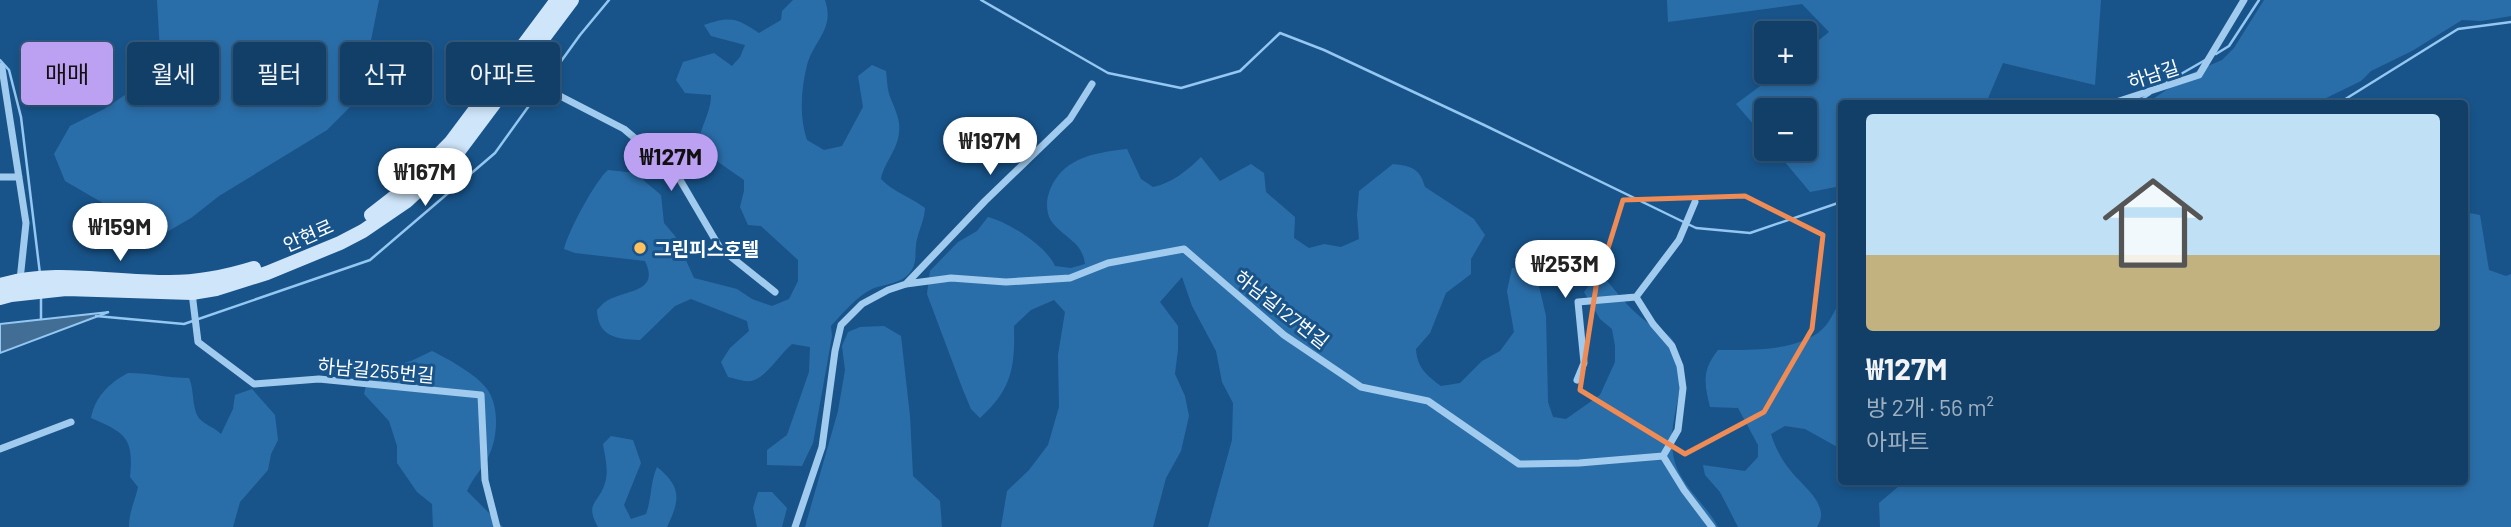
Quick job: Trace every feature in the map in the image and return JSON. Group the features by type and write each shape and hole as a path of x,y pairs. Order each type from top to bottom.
{"street":[{"name":"안현로","path":"192,287 269,263 321,242 367,218 407,187 451,142 557,0"},
{"name":"안현로","path":"0,285 51,285 66,289 229,285 316,254 363,231 407,201 455,156 572,0"},
{"name":"하남길","path":"2122,100 2199,75 2244,0"},
{"path":"0,66 26,223 26,287"},
{"path":"906,284 985,201 1070,119 1092,84"},
{"path":"560,96 624,129 676,173 720,248 775,292"},
{"path":"0,177 19,177"},
{"path":"1577,380 1584,363 1578,302 1636,297 1679,240 1695,201"},
{"name":"하남길127번길","path":"795,527 822,447 841,325 862,304 888,289 906,284 951,278 1006,282 1070,278 1108,262 1184,249 1284,335 1361,387 1428,401 1519,464 1579,463 1663,456"},
{"name":"안현로","path":"0,298 26,287"},
{"name":"하남길255번길","path":"192,287 198,342 254,384 319,379 481,395 485,480 497,527"},
{"path":"1636,297 1653,324 1672,346 1680,366 1684,388 1678,430 1663,456 1712,527"},
{"path":"0,449 71,422"}],"highlighted area":[{"path":"1745,196 1823,235 1812,329 1764,412 1685,454 1580,390 1596,287 1623,200"}],"shaded area":[{"path":"157,0 379,0 371,42 340,42 340,105 352,105 327,130 219,196 191,218 160,236 133,229 108,206 65,181 54,154 70,126 113,105 127,94 127,105 219,105 219,42 159,42"},
{"path":"793,0 825,0 827,10 826,27 810,56 803,84 802,112 807,140 824,150 842,146 863,107 858,76 872,65 886,71 888,91 899,127 896,145 881,179 925,208 914,263 908,275 866,292 831,326 832,336 813,443 802,466 767,465 767,450 787,435 809,372 810,347 792,344 767,371 751,381 728,377 721,362 730,348 749,331 747,321 691,299 675,306 640,340 610,335 601,326 597,310 613,298 644,285 649,272 645,261 575,253 564,249 583,207 608,170 635,173 661,195 664,223 675,236 694,278 737,289 752,299 772,306 789,299 798,281 798,260 761,226 748,225 740,207 744,180 698,148 711,95 685,93 676,80 683,62 714,53 732,66 740,57 745,45 711,36 704,25 733,20 759,33 781,20 782,11"},
{"path":"1667,0 2101,0 2095,85 2003,63 1987,100 1838,100 1838,187 1810,192 1784,161 1817,161 1817,98 1754,98 1754,125 1736,104 1763,84 1817,84 1817,42 1829,32 1802,4 1668,22"},
{"path":"2264,0 2511,0 2511,16 2481,21 2462,20 2412,51 2371,71 2361,81 2322,100 2151,100 2190,74 2222,60 2234,48"},
{"path":"1127,149 1141,179 1153,187 1179,176 1201,157 1220,181 1251,164 1264,173 1266,192 1295,217 1294,238 1309,248 1324,244 1341,247 1359,239 1359,191 1393,164 1414,169 1425,187 1474,219 1485,235 1471,259 1471,274 1446,293 1430,333 1416,349 1420,366 1441,386 1460,383 1482,361 1500,351 1514,332 1507,291 1512,268 1525,268 1537,278 1546,316 1548,402 1553,417 1566,419 1600,395 1615,362 1612,329 1600,319 1584,292 1593,280 1603,276 1633,310 1674,342 1681,371 1673,426 1673,454 1680,474 1718,527 1208,527 1232,440 1233,403 1222,382 1216,351 1192,306 1182,277 1160,302 1178,326 1175,374 1185,396 1189,416 1181,451 1166,478 1153,527 1001,527 1007,491 1029,470 1048,445 1059,407 1058,355 1065,312 1054,300 1031,310 1014,326 1014,354 1009,377 999,397 980,418 971,409 927,294 930,271 958,242 977,231 988,217 1026,236 1044,251 1055,266 1071,268 1085,264 1077,245 1050,219 1047,210 1048,196 1053,183 1069,165 1090,156"},
{"path":"2468,213 2480,215 2489,270 2506,276 2511,274 2511,527 1880,527 1879,503 1900,485 2468,485"},
{"path":"1838,305 1838,447 1805,429 1785,426 1771,434 1784,462 1818,503 1821,519 1817,527 1738,527 1720,492 1705,475 1703,465 1745,471 1758,457 1758,445 1738,408 1710,407 1706,384 1709,364 1718,350 1791,345 1818,333"},
{"path":"109,312 0,353 0,324"},
{"path":"884,326 901,336 910,416 913,476 940,501 942,527 805,527 838,411 845,370 842,346 848,332 860,327"},
{"path":"432,351 469,372 487,389 494,403 496,429 493,446 467,491 503,527 433,527 432,504 417,492 397,463 397,446 389,421 364,394 369,373 411,361"},
{"path":"128,373 189,378 199,417 221,434 233,409 235,395 252,389 275,415 278,440 271,454 268,470 240,502 233,527 129,527 138,487 130,477 129,445 120,433 91,418 104,391"},
{"path":"611,436 633,440 641,463 624,505 631,519 646,514 657,467 671,481 675,488 676,501 667,527 598,527 592,508 605,483 607,468 603,444"},
{"path":"758,492 772,492 787,508 782,527 757,527 753,508"}],"waterway":[{"path":"96,316 184,324 370,260 495,153 580,35 609,0"},
{"path":"981,0 1108,73 1181,88 1240,71 1280,33 1324,50 1696,228 1750,233 1838,203"},
{"path":"2216,54 2229,46 2259,0"},
{"path":"2344,100 2458,29 2511,22"},
{"path":"2167,82 2207,59"},
{"path":"0,60 9,70 21,117 40,274"},
{"path":"2141,100 2150,94"},
{"path":"41,298 41,319"}],"place":[{"name":"그린피스호텔","path":"640,248"}]}
